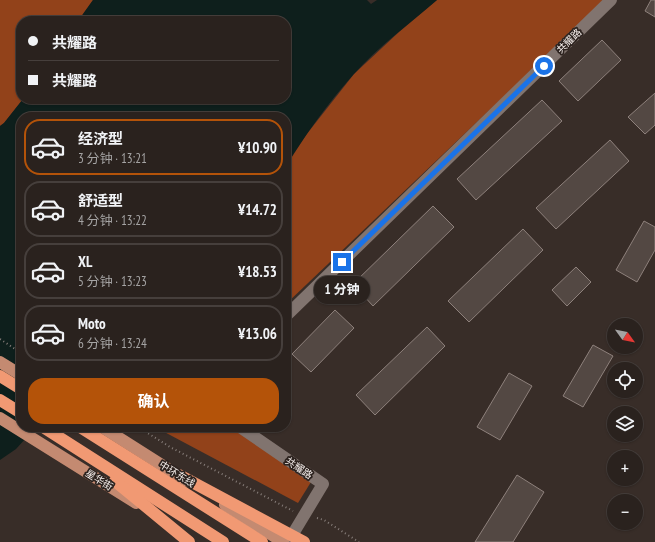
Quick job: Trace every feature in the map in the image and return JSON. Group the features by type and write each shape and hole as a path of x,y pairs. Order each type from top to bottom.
{"highway":[{"path":"0,376 16,387"},
{"path":"0,400 16,410"},
{"path":"50,432 223,542"},
{"name":"中环东线","path":"88,432 262,542"},
{"path":"78,451 190,542"},
{"path":"179,476 288,540 304,542"}],"main road":[{"path":"0,362 16,372"},
{"name":"星华街","path":"0,418 16,428"},
{"name":"星华街","path":"22,432 197,542"},
{"path":"110,432 179,476"}],"street":[{"name":"共耀路","path":"291,311 611,0"},
{"name":"共耀路","path":"247,432 323,484 306,514 288,540"}],"path":[{"path":"0,339 16,350"},
{"path":"146,432 177,451 295,512 324,520 359,542"}],"shaded area":[{"path":"0,0 93,0 82,16 16,16 16,104 19,104 0,126"},
{"path":"437,0 605,0 291,299 291,158 306,135 354,74 399,32"},
{"path":"164,432 240,432 311,482 298,503"}],"water":[{"path":"93,0 367,0 371,4 377,0 437,0 383,45 353,75 318,119 291,158 291,112 16,112 16,432 31,432 16,449 0,460 0,126 19,104 291,104 291,16 82,16"}],"building":[{"path":"651,0 655,0 655,17 645,11"},
{"path":"602,40 621,60 578,101 559,81"},
{"path":"655,93 655,125 645,134 628,117"},
{"path":"542,100 562,121 476,200 457,179"},
{"path":"610,140 629,161 556,229 536,208"},
{"path":"433,206 454,227 373,306 353,284"},
{"path":"644,221 655,227 655,250 637,282 616,270"},
{"path":"523,229 543,250 469,322 448,301"},
{"path":"576,267 591,282 567,306 552,290"},
{"path":"335,310 354,328 311,372 292,354"},
{"path":"427,327 445,346 375,415 356,395"},
{"path":"593,345 613,356 609,362 607,362 607,366 583,407 563,396"},
{"path":"509,373 532,386 500,440 477,427"},
{"path":"517,475 544,492 513,542 475,542"}],"route":[{"path":"342,262 544,66"}]}
